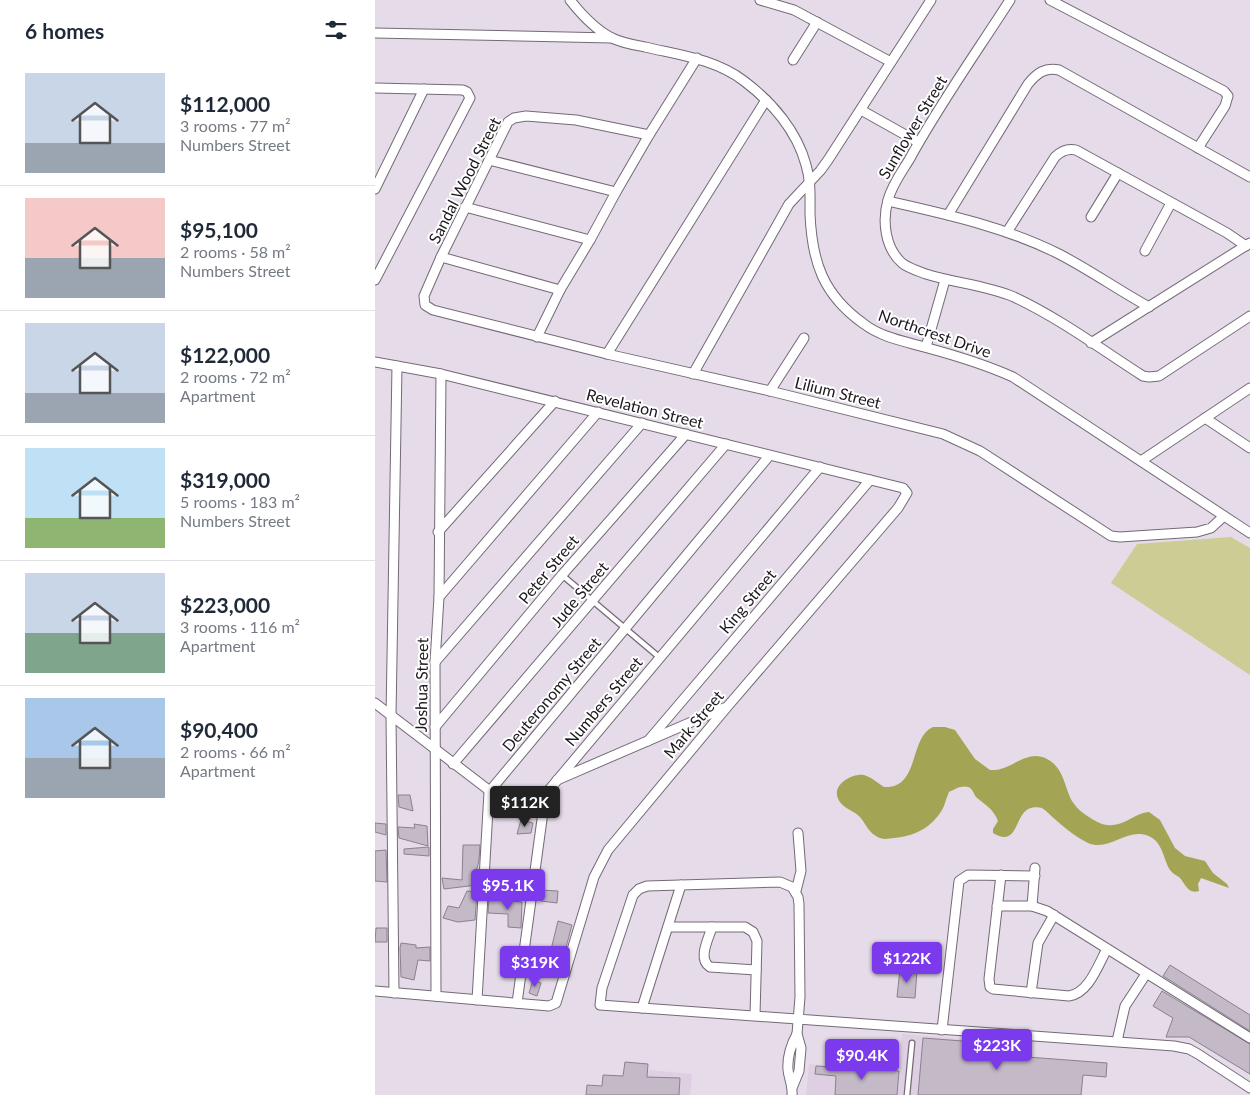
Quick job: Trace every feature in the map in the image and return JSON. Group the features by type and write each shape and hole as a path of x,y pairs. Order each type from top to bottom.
{"street":[{"name":"Northcrest Drive","path":"571,0 592,23 612,38 697,58 722,67 744,80 782,118 798,142 807,165 810,183 811,238 820,274 831,292 847,311 884,335 994,369 1013,377 1250,533"},
{"path":"760,0 794,10 891,62"},
{"name":"Sunflower Street","path":"1010,0 918,142 893,185 888,201 885,223 887,238 894,253 903,264 916,270 945,280 994,290 1012,296 1033,307 1143,376 1159,376 1250,316"},
{"path":"1050,0 1225,91 1228,96 1225,106 1197,148"},
{"path":"693,374 789,204 810,183 828,160 891,62 926,1"},
{"path":"793,60 817,22"},
{"path":"375,33 612,38"},
{"path":"537,337 560,290 616,192 697,58"},
{"path":"948,215 1028,84 1035,76 1052,68 1059,70 1250,177"},
{"path":"375,189 424,89"},
{"path":"375,280 468,102 469,94 463,90 376,90"},
{"path":"607,354 766,100"},
{"path":"861,110 918,142"},
{"name":"Sandal Wood Street","path":"424,301 424,296 441,257 508,122 519,116 576,120 649,135"},
{"path":"1007,232 1055,157 1065,150 1075,150 1248,244 1091,343"},
{"path":"489,160 616,192"},
{"path":"1091,217 1118,173"},
{"path":"888,201 948,215 1007,232 1058,254 1149,307"},
{"path":"1145,251 1171,202"},
{"path":"465,207 590,240"},
{"path":"441,257 560,290"},
{"path":"926,347 945,280"},
{"name":"Lilium Street","path":"424,301 428,308 433,310 537,337 770,391 943,434 981,451 1111,536 1197,532 1211,528 1224,516"},
{"path":"770,391 804,338"},
{"name":"Revelation Street","path":"375,362 441,374 555,401 903,488 906,491"},
{"path":"394,993 391,716 397,366"},
{"name":"Joshua Street","path":"436,996 435,662 439,597 438,532 441,374"},
{"path":"1141,461 1250,388"},
{"path":"438,532 555,401"},
{"path":"439,597 598,412"},
{"path":"1205,418 1250,448"},
{"path":"435,662 642,423"},
{"name":"Peter Street","path":"435,727 562,575 686,434"},
{"name":"Jude Street","path":"453,764 726,444"},
{"name":"Deuteronomy Street","path":"489,792 769,456"},
{"name":"Numbers Street","path":"517,1003 543,812 552,786 820,467"},
{"name":"King Street","path":"647,741 870,480"},
{"name":"Mark Street","path":"517,1003 554,1005 557,1001 594,878 608,850 727,707 898,508 906,497 906,491"},
{"path":"375,703 489,792 503,801 511,803 528,799 647,741 727,707"},
{"path":"477,1000 489,792"},
{"path":"795,891 801,872 798,833"},
{"path":"943,1030 959,881 968,874 1001,875 1035,872 1032,906"},
{"path":"1001,875 989,979 990,987 997,991 1069,996 1080,993 1107,950"},
{"path":"792,1091 799,1071 801,1048 797,1034 798,1018 800,968 799,904 795,891 787,883 780,882 647,886 635,892 602,988 600,1005 798,1018 1175,1046 1189,1049 1250,1088"},
{"path":"642,1008 681,885"},
{"path":"997,906 1032,906 1054,915 1145,974 1250,1038"},
{"path":"1031,993 1038,943 1054,915"},
{"path":"668,927 745,927 753,932 757,941 755,1016"},
{"path":"712,927 703,955 704,962 707,965 756,970"},
{"path":"1117,1041 1125,1006 1145,974"},
{"path":"375,991 517,1003"}],"lane":[{"path":"562,575 659,657"},
{"path":"907,1095 913,1043"}],"shaded area":[{"path":"933,727 945,727 955,730 975,759 990,770 1005,768 1032,756 1047,759 1057,767 1076,806 1086,815 1100,823 1107,825 1118,824 1149,812 1160,820 1175,848 1185,856 1205,861 1213,873 1227,884 1229,888 1201,878 1198,884 1199,891 1189,890 1179,877 1170,870 1161,848 1148,836 1133,834 1102,845 1095,845 1071,833 1041,808 1036,807 1026,811 1012,833 1001,837 993,833 993,829 998,821 994,813 968,787 949,792 938,816 922,830 902,837 882,839 878,837 871,832 859,816 840,802 837,795 839,787 850,777 860,775 869,777 884,787 895,785 903,780 909,772 920,741 925,733"},
{"path":"902,1034 1016,1043 1014,1081 1082,1086 1082,1095 806,1095 809,1064 899,1071"},
{"path":"649,1070 692,1074 690,1095 646,1095"}],"green space":[{"path":"1231,537 1250,548 1250,675 1111,583 1137,544"}],"building":[{"path":"398,795 410,795 413,811 399,807"},
{"path":"521,820 533,823 531,833 517,834"},
{"path":"375,823 386,824 386,835 375,832"},
{"path":"414,824 427,826 428,846 399,838 398,827 415,828"},
{"path":"463,845 480,845 474,881 478,881 477,885 444,889 442,878 462,880"},
{"path":"429,847 429,856 404,854 404,849"},
{"path":"386,850 387,882 375,881 375,851"},
{"path":"541,890 558,891 557,903 541,901"},
{"path":"467,891 477,892 475,920 458,922 443,918 448,906 459,908"},
{"path":"489,899 522,902 521,928 508,927 508,914 488,913"},
{"path":"558,921 572,925 561,966 548,962"},
{"path":"376,928 387,928 387,942 375,942"},
{"path":"401,943 416,945 416,948 430,947 430,961 418,960 414,980 401,977"},
{"path":"1170,965 1250,1015 1250,1031 1163,976"},
{"path":"900,969 917,971 915,998 897,997"},
{"path":"533,980 541,983 537,996 529,993"},
{"path":"1162,991 1250,1044 1250,1074 1189,1037 1166,1037 1173,1018 1153,1006"},
{"path":"923,1038 1015,1045 1014,1056 1107,1063 1106,1077 1083,1075 1081,1095 918,1095"},
{"path":"625,1062 648,1064 647,1077 680,1078 679,1095 586,1095 587,1085 602,1086 603,1075 623,1076"},
{"path":"816,1066 899,1071 897,1095 835,1095 836,1076 815,1074"}]}
